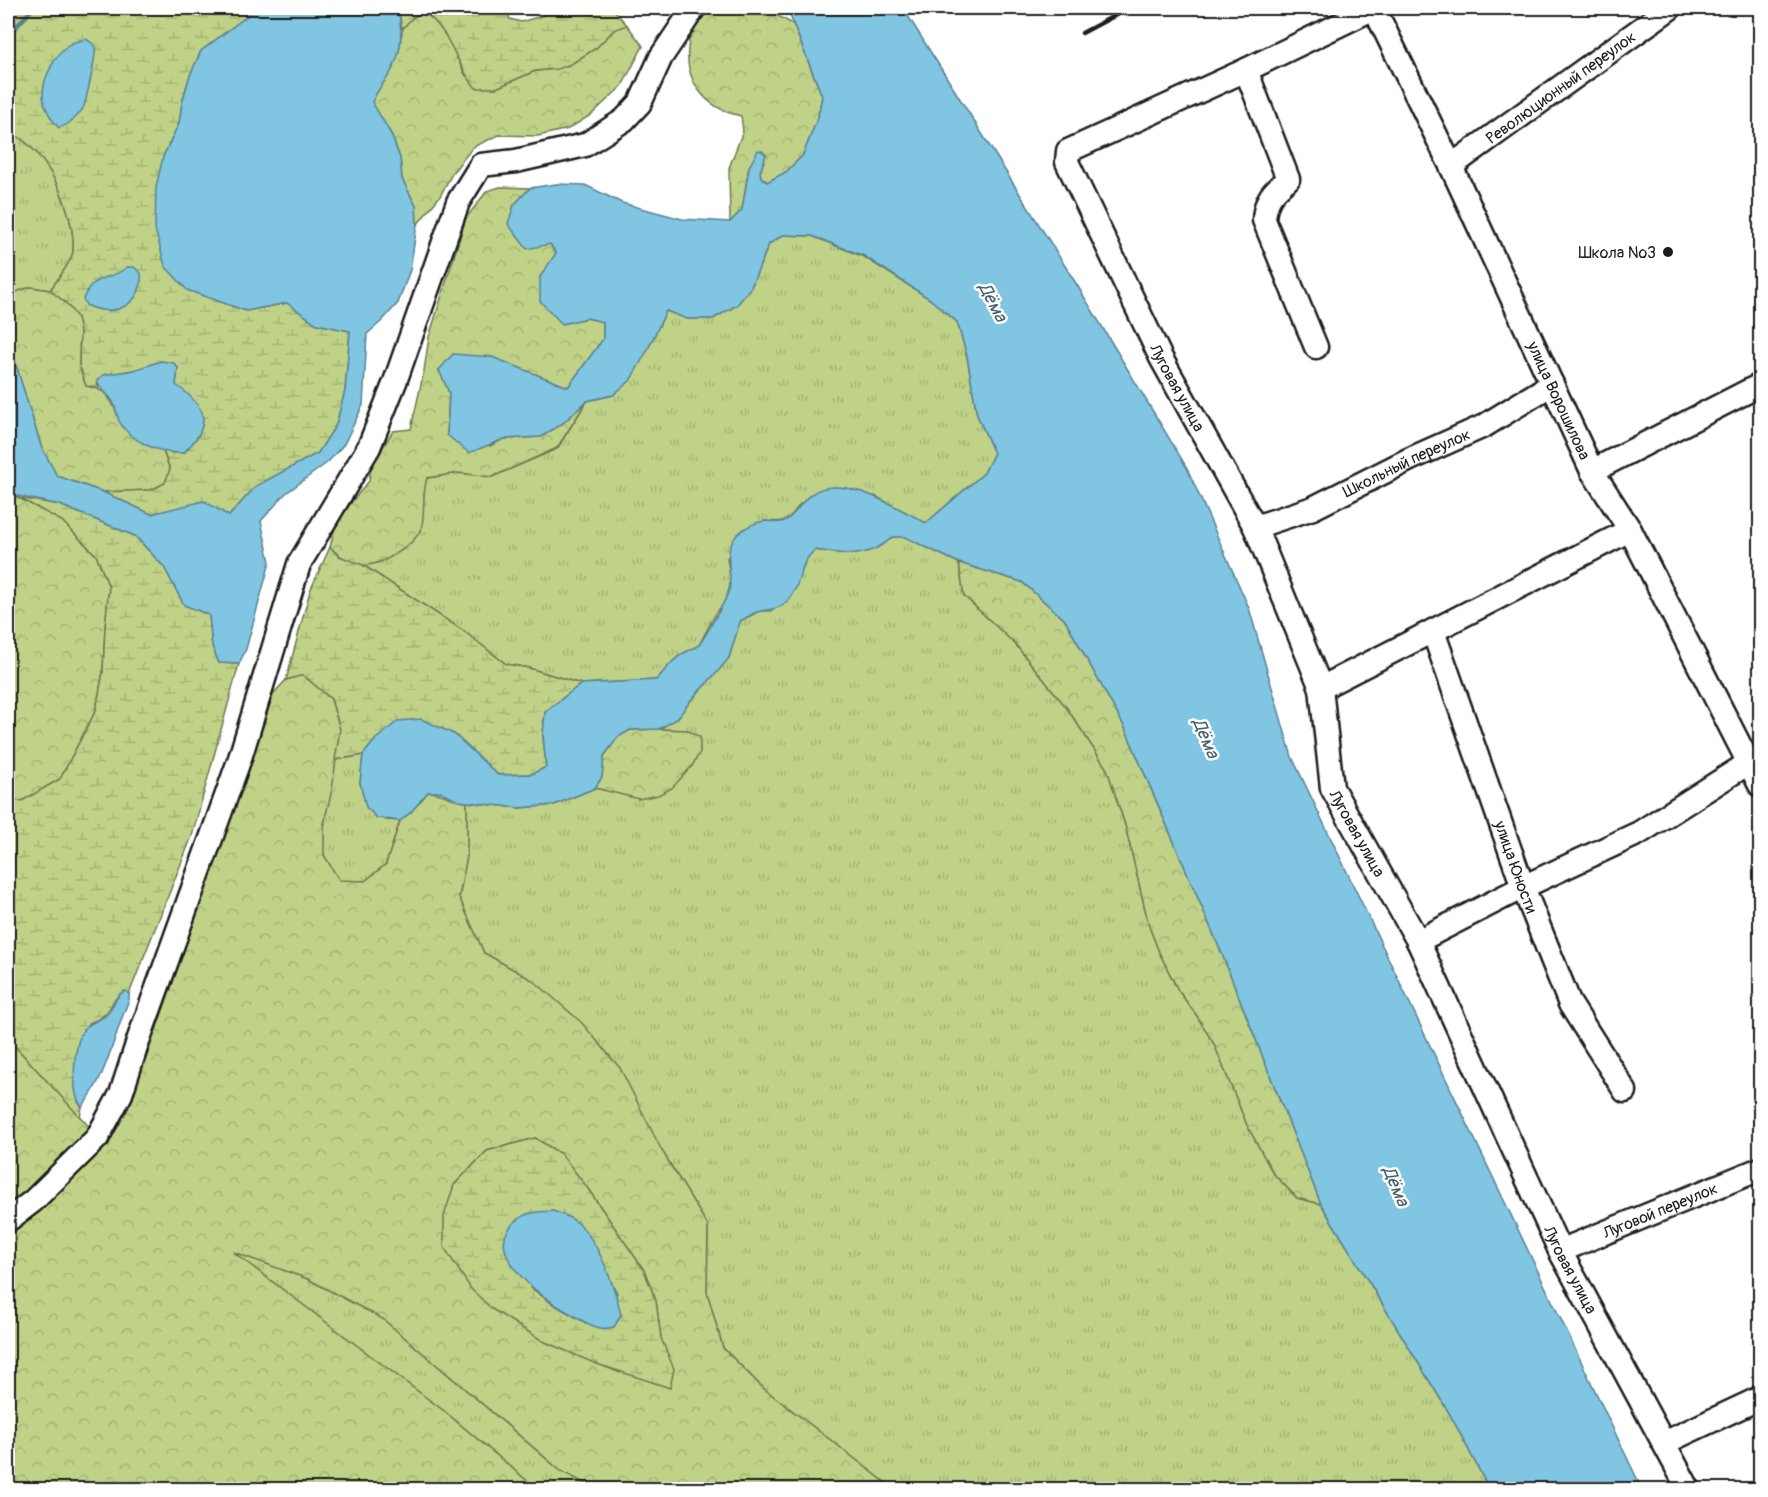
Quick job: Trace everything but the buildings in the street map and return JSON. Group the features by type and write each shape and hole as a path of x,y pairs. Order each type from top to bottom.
{"street":[{"path":"8,1220 33,1201 98,1138 121,1094 240,758 299,564 369,447 395,382 458,202 481,165 516,161 585,145 624,120 640,104 662,57 694,8"},
{"path":"1316,348 1264,220 1265,206 1276,189 1288,179 1246,70 1374,8"},
{"name":"улица Ворошилова","path":"1374,8 1592,471 1630,530 1761,786"},
{"name":"Революционный переулок","path":"1450,166 1670,8"},
{"name":"Луговая улица","path":"1246,70 1068,151 1067,162 1161,358 1255,527 1321,688 1332,788 1418,941 1560,1251 1689,1490"},
{"name":"Школьный переулок","path":"1255,527 1313,508 1410,459 1484,426 1552,384"},
{"path":"1592,471 1761,386"},
{"path":"1321,688 1630,530"},
{"name":"улица Юности","path":"1432,631 1522,887 1570,1004 1625,1091"},
{"path":"1418,941 1522,887 1640,833 1750,762"},
{"name":"Луговой переулок","path":"1560,1251 1761,1169"},
{"path":"1664,1443 1761,1398"}],"green space":[{"path":"8,8 254,8 247,16 201,51 189,78 179,123 163,157 187,290 246,311 287,303 317,324 350,331 345,391 336,425 318,453 256,486 229,516 170,510 151,514 103,492 151,490 165,483 170,469 163,451 184,453 199,435 176,385 178,368 161,361 134,370 103,375 97,381 99,388 86,386 79,365 80,331 77,317 67,304 50,290 64,271 73,251 73,236 64,200 46,165 35,151 22,139 8,132"},
{"path":"398,8 505,8 510,19 521,22 568,8 612,8 627,25 614,30 596,48 571,64 557,69 535,71 496,88 476,88 463,69 447,37 432,19 423,12 414,16 402,29"},
{"path":"705,8 763,8 793,24 822,96 818,117 803,155 786,172 768,182 761,177 760,172 766,155 749,167 742,210 730,222 729,168 743,131 741,116 728,112 706,99 698,90 689,68 689,41"},
{"path":"423,12 444,32 466,76 496,88 535,71 557,69 571,64 596,48 614,30 627,25 643,46 622,86 591,115 568,129 538,136 499,135 473,147 417,225 416,206 402,179 400,158 391,134 371,102 396,58 404,27 412,18"},
{"path":"8,132 22,139 46,165 64,200 69,218 73,236 72,255 50,290 30,287 8,295"},
{"path":"500,187 530,188 514,205 550,244 556,254 540,277 562,324 587,318 603,322 603,339 568,387 492,357 439,370 449,392 447,435 490,446 504,439 541,437 563,423 587,401 557,448 492,477 459,473 427,478 422,525 414,540 398,553 379,562 370,565 353,563 330,547 335,527 369,481 371,466 393,431 411,429 429,337 466,218 487,191"},
{"path":"783,235 812,236 864,257 930,299 957,322 967,356 977,415 994,453 984,473 926,523 875,496 800,504 785,520 764,521 727,558 731,582 726,601 716,613 699,645 680,655 656,680 581,684 529,668 506,664 465,632 363,565 384,560 422,527 423,490 427,478 459,473 492,477 557,449 587,401 613,395 647,351 666,311 688,319 713,319 737,305 751,287 769,244"},
{"path":"30,287 50,290 67,304 77,317 80,331 79,365 86,386 97,389 109,398 123,425 132,436 163,451 170,470 165,483 151,490 103,492 57,476 41,446 8,339 8,295"},
{"path":"8,494 62,521 96,555 109,587 103,672 96,710 60,779 22,801 8,800"},
{"path":"19,498 60,505 135,536 164,567 184,605 209,615 212,646 219,663 239,664 192,836 129,994 125,991 120,994 103,1016 89,1023 76,1061 78,1102 82,1107 80,1117 13,1044 8,1042 8,800 22,801 60,779 96,710 103,672 109,587 96,555 62,521"},
{"path":"893,537 905,537 959,563 964,596 1015,644 1067,708 1107,769 1125,825 1149,926 1159,952 1178,990 1214,1044 1247,1125 1273,1173 1297,1198 1321,1204 1451,1416 1489,1489 894,1489 763,1388 723,1348 707,1292 708,1226 662,1151 534,981 484,953 459,897 467,856 467,802 520,808 554,805 595,788 611,791 687,730 659,729 677,718 729,658 740,621 759,611 771,611 801,574 806,558 815,550 847,554 866,552"},
{"path":"330,547 339,556 363,565 465,632 506,664 529,668 581,684 545,712 543,735 546,767 532,774 498,775 454,734 376,739 363,755 335,760 340,729 331,699 303,675 286,680 310,591"},
{"path":"959,563 1022,582 1065,620 1125,728 1222,954 1321,1204 1297,1198 1273,1173 1247,1125 1214,1044 1178,990 1159,952 1149,926 1125,825 1107,769 1067,708 1015,644 964,596"},
{"path":"303,675 331,699 340,729 332,790 324,822 324,855 339,880 365,881 386,864 400,821 428,792 467,802 467,856 459,897 484,953 534,981 581,1022 620,1068 662,1151 708,1226 707,1292 723,1348 763,1388 894,1489 596,1489 561,1471 383,1319 308,1279 233,1252 444,1411 537,1489 8,1489 8,1042 13,1044 108,1147 147,1056 274,693 286,680","holes":["535,1138 561,1154 644,1270 656,1301 661,1338 620,1373 543,1341 492,1309 454,1185 487,1151"]},
{"path":"630,730 687,730 700,737 700,752 692,766 672,788 658,795 639,799 595,788 602,777 604,756 618,737"},
{"path":"363,755 360,783 386,820 400,821 386,864 365,881 339,881 326,860 323,849 335,760"},
{"path":"535,1138 561,1154 586,1186 644,1270 656,1301 661,1338 674,1369 670,1388 594,1363 543,1341 492,1309 471,1289 444,1247 444,1216 454,1185 487,1151","holes":["606,1273 617,1293 586,1323 531,1288"]},
{"path":"231,1251 308,1279 383,1319 561,1471 596,1489 537,1489 444,1411"}],"water":[{"path":"254,8 398,8 401,35 396,61 372,102 391,134 400,158 402,179 416,206 417,225 410,270 398,303 367,334 363,405 344,444 328,462 285,494 261,521 270,562 246,649 239,664 219,663 212,646 209,615 184,605 164,567 135,536 60,505 8,494 8,339 41,446 57,476 103,492 151,514 204,501 229,516 256,486 318,453 336,425 345,391 350,331 317,324 287,303 246,311 187,290 165,266 155,229 156,187 163,157 179,123 189,78 201,51 247,16"},
{"name":"Дёма","path":"787,8 903,8 1077,285 1187,468 1249,608 1292,757 1642,1489 1489,1489 1451,1416 1321,1204 1222,954 1125,728 1065,620 1022,582 959,563 905,537 893,537 865,553 847,554 815,550 805,562 795,589 783,605 758,612 740,621 729,658 677,719 659,729 630,730 618,737 604,756 602,777 595,788 554,805 520,808 458,801 441,792 428,792 400,821 377,818 366,807 360,783 363,755 376,739 398,721 421,719 454,734 498,775 532,774 546,767 543,735 545,712 581,684 656,680 678,657 698,646 729,590 729,554 732,542 747,527 766,521 784,521 792,516 813,493 825,488 840,487 871,495 926,523 984,473 994,453 977,415 967,356 957,322 930,299 864,256 812,236 783,235 769,244 751,287 737,305 713,319 687,319 666,311 630,381 613,395 587,401 563,423 541,437 504,439 469,453 447,435 449,393 439,370 453,354 492,357 568,387 603,339 603,322 587,318 562,324 540,301 540,277 556,253 550,244 527,249 508,224 514,205 530,188 556,184 585,185 622,203 682,219 730,222 742,210 749,167 758,150 766,155 760,172 761,177 767,182 786,172 803,155 818,117 822,96"},
{"path":"85,39 93,43 95,52 84,106 74,119 59,128 45,104 43,95 45,81 61,52 72,43"},
{"path":"127,267 134,267 141,273 141,284 132,301 125,306 106,310 86,305 83,299 92,285"},
{"path":"161,361 174,363 178,368 176,385 195,401 203,417 199,434 183,453 156,449 138,441 119,421 113,401 101,389 97,381 103,375 134,370"},
{"path":"125,991 129,994 129,1000 109,1055 98,1082 82,1107 78,1100 74,1080 75,1056 80,1036 87,1026 108,1013 117,998"},
{"path":"553,1211 578,1223 593,1241 615,1291 621,1315 614,1327 593,1326 558,1306 528,1284 507,1256 504,1241 510,1227 525,1215"}],"waterway":[{"path":"8,36 33,8"}],"railway":[{"path":"1082,33 1129,8"}],"place":[{"name":"Школа №3","path":"1668,252"}]}
